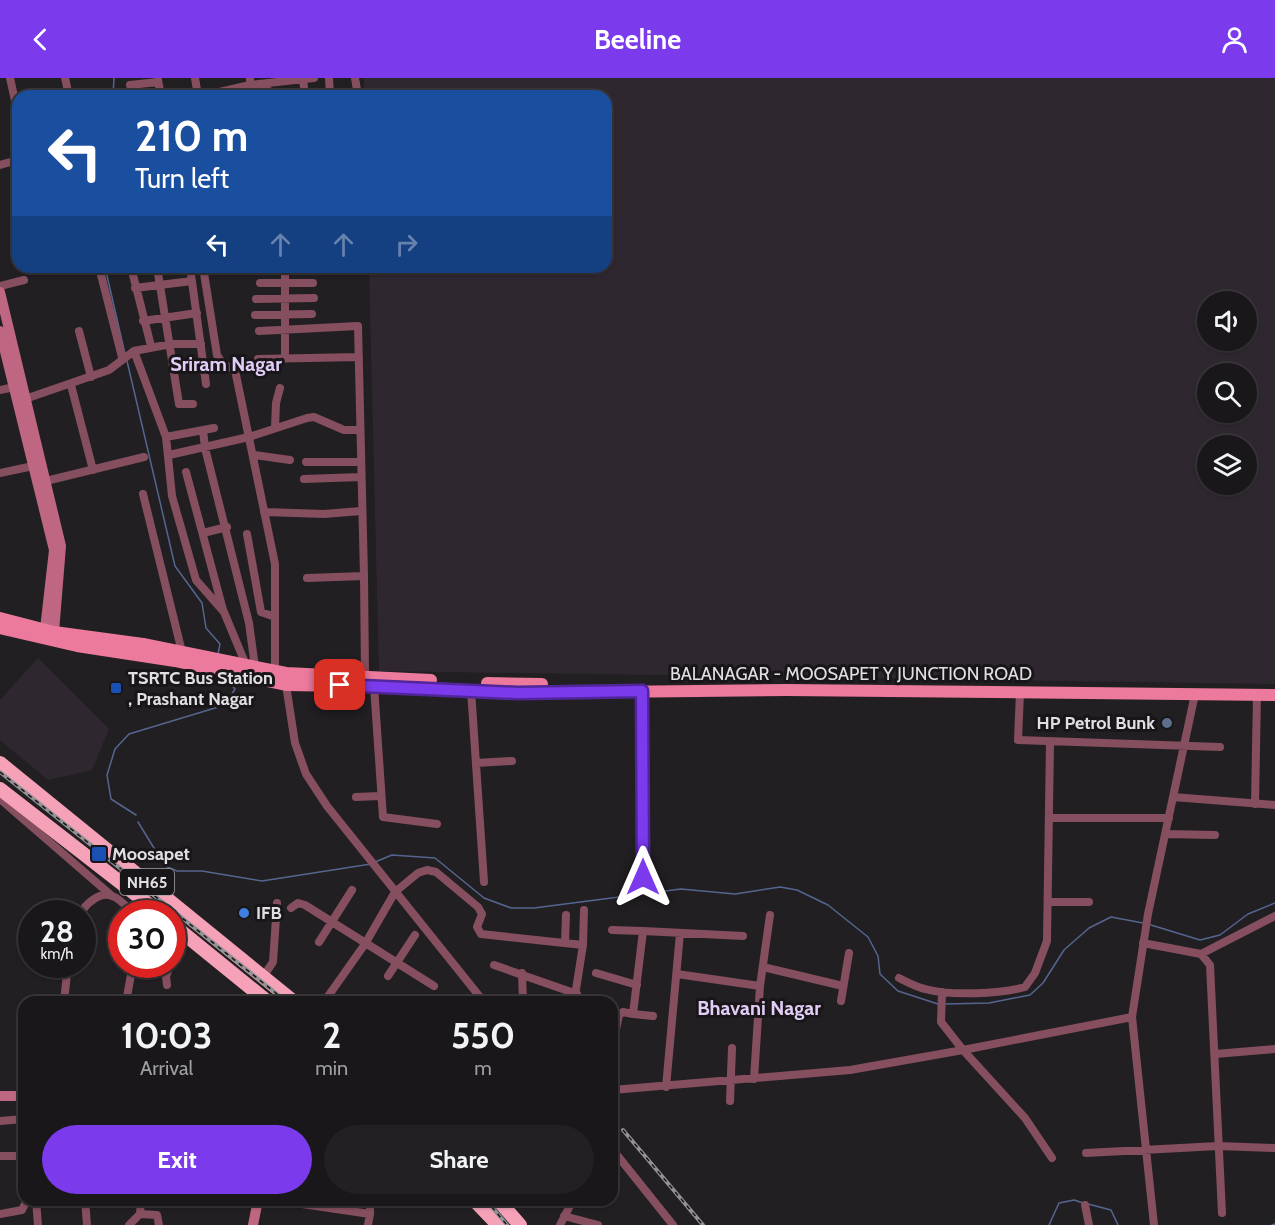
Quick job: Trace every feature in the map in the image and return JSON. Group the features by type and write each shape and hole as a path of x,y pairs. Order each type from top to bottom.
{"highway":[{"name":"NH65","path":"0,763 286,996"},
{"name":"NH65","path":"0,789 42,827 145,900"},
{"path":"187,937 260,996"},
{"path":"244,983 261,976"},
{"path":"261,976 257,986 262,996"},
{"path":"480,1206 498,1225"},
{"path":"503,1206 520,1225"}],"main road":[{"path":"0,618 50,630 182,652 207,662"},
{"path":"0,628 77,646 275,671 322,680 365,675 531,685 972,684 1275,690"},
{"name":"BALANAGAR - MOOSAPET Y JUNCTION ROAD","path":"245,668 286,685 322,680 374,686 518,693 642,691 1275,695"}],"street":[{"path":"221,90 250,82 267,83 314,78"},
{"path":"130,85 158,80"},
{"path":"267,83 268,90"},
{"path":"101,273 123,357"},
{"path":"132,273 151,346"},
{"path":"158,273 179,404 193,404"},
{"path":"191,273 206,384"},
{"path":"204,273 217,355 222,364 236,370 275,564 275,671"},
{"path":"285,273 285,358"},
{"path":"0,286 24,280"},
{"path":"135,288 192,281"},
{"path":"260,283 313,283"},
{"path":"0,291 5,344 54,550 50,630"},
{"path":"256,299 314,298"},
{"path":"143,321 197,313"},
{"path":"255,315 312,314"},
{"path":"259,330 358,326 365,675"},
{"path":"0,331 26,399 62,546 50,630"},
{"path":"79,331 91,377"},
{"path":"26,399 109,370 123,357 134,351 151,346 201,344"},
{"path":"134,351 166,437 172,496 196,580 224,612"},
{"path":"258,359 359,357"},
{"path":"71,385 93,470"},
{"path":"0,390 14,387"},
{"path":"275,428 276,402 280,388"},
{"path":"169,455 249,437 314,417 344,430 360,430"},
{"path":"166,437 214,428"},
{"path":"203,430 205,448 249,622 245,668"},
{"path":"254,455 290,460"},
{"path":"46,481 144,457"},
{"path":"306,462 360,462"},
{"path":"0,473 33,466"},
{"path":"186,472 224,612 245,668"},
{"path":"304,479 361,477"},
{"path":"143,494 182,652"},
{"path":"264,512 324,514 362,511"},
{"path":"203,533 226,527"},
{"path":"247,534 261,612 275,617"},
{"path":"307,578 364,576"},
{"path":"286,685 295,743 306,774 327,806 479,996"},
{"path":"374,686 381,813 387,819 437,824"},
{"path":"471,690 484,882"},
{"path":"642,691 643,877"},
{"path":"1020,692 1018,740 1220,747"},
{"path":"1154,1225 1132,1017 1148,914 1194,694"},
{"path":"1255,804 1257,694"},
{"path":"899,978 941,996 1012,991 1025,987 1035,973 1047,941 1050,742"},
{"path":"476,763 512,760"},
{"path":"357,797 380,796"},
{"path":"1173,797 1275,805"},
{"path":"0,800 42,827 117,900"},
{"path":"1050,818 1169,818"},
{"path":"1165,834 1215,835"},
{"path":"328,996 365,944 395,892 418,873 427,870 436,872 481,911 477,927 481,934 583,945"},
{"path":"319,942 352,890"},
{"path":"93,900 112,896"},
{"path":"1049,902 1089,902"},
{"path":"261,976 273,962 278,903"},
{"path":"291,908 298,903 305,905 331,924 434,986"},
{"path":"575,996 583,945 584,910"},
{"path":"565,943 566,915"},
{"path":"754,1080 760,986 770,915"},
{"path":"1143,943 1201,954 1275,916"},
{"path":"612,930 743,936"},
{"path":"633,1014 643,931"},
{"path":"666,1087 680,933"},
{"path":"388,976 415,935"},
{"path":"841,1001 849,953"},
{"path":"1201,954 1210,965 1222,1213"},
{"path":"494,966 522,973 571,996"},
{"path":"763,967 843,986"},
{"path":"522,973 523,996"},
{"path":"596,973 637,985"},
{"path":"677,974 760,986"},
{"path":"65,996 67,978"},
{"path":"127,996 130,978"},
{"path":"166,978 167,985"},
{"path":"941,996 940,1013 945,1030 1025,1118 1052,1158"},
{"path":"618,1020 619,1015 624,1012 653,1016"},
{"path":"618,1090 754,1080 850,1070 1132,1017"},
{"path":"730,1101 732,1048"},
{"path":"1215,1054 1275,1049"},
{"path":"0,1096 18,1096"},
{"path":"0,1121 18,1122"},
{"path":"1086,1153 1218,1146 1275,1148"},
{"path":"0,1156 18,1156"},
{"path":"618,1156 673,1225"},
{"path":"1084,1205 1089,1225"},
{"path":"0,1214 22,1210 24,1206"},
{"path":"36,1206 38,1225"},
{"path":"85,1206 87,1225"},
{"path":"129,1225 140,1214 141,1206"},
{"path":"247,1225 251,1206"},
{"path":"253,1225 257,1206"},
{"path":"326,1206 370,1214"},
{"path":"368,1225 370,1206"},
{"path":"560,1225 570,1206"},
{"path":"140,1214 157,1215 159,1225"},
{"path":"564,1216 598,1225"}],"shaded area":[{"path":"364,78 1275,78 1275,684 379,671 369,273 612,273 612,90 364,90"},
{"path":"38,658 109,729 92,770 48,780 0,740 0,700"}],"waterway":[{"path":"113,90 114,78"},
{"path":"106,273 125,354"},
{"path":"127,361 175,566 202,603 206,628 220,644 218,654"},
{"path":"136,815 111,799 107,775 115,749 129,734 225,705 235,689 224,677"},
{"path":"138,822 165,866 177,871 202,871 262,881 371,864"},
{"path":"375,862 392,855 435,858 484,898 511,908 534,908 681,889 735,894 780,887 797,890 828,905 868,937 878,956 880,974 898,991 938,1004"},
{"path":"1151,925 1200,940 1220,935 1248,914 1275,903"},
{"path":"946,1004 989,1003 1030,995 1043,983 1064,950 1089,928 1111,917 1143,923"},
{"path":"1049,1225 1059,1203 1074,1200 1083,1203"},
{"path":"1088,1204 1111,1210 1118,1225"}],"railway":[{"path":"0,772 280,996"},
{"path":"623,1130 703,1225"},
{"path":"491,1206 507,1225"}],"place":[{"name":"TSRTC Bus Station , Prashant Nagar","path":"116,688"},
{"name":"HP Petrol Bunk","path":"1167,723"},
{"name":"Moosapet","path":"99,854"},
{"name":"IFB","path":"244,913"}],"district":[{"name":"Sriram Nagar","path":"226,364"},
{"name":"Bhavani Nagar","path":"759,1008"}],"route":[{"path":"340,685 518,693 642,691 643,877"}]}
